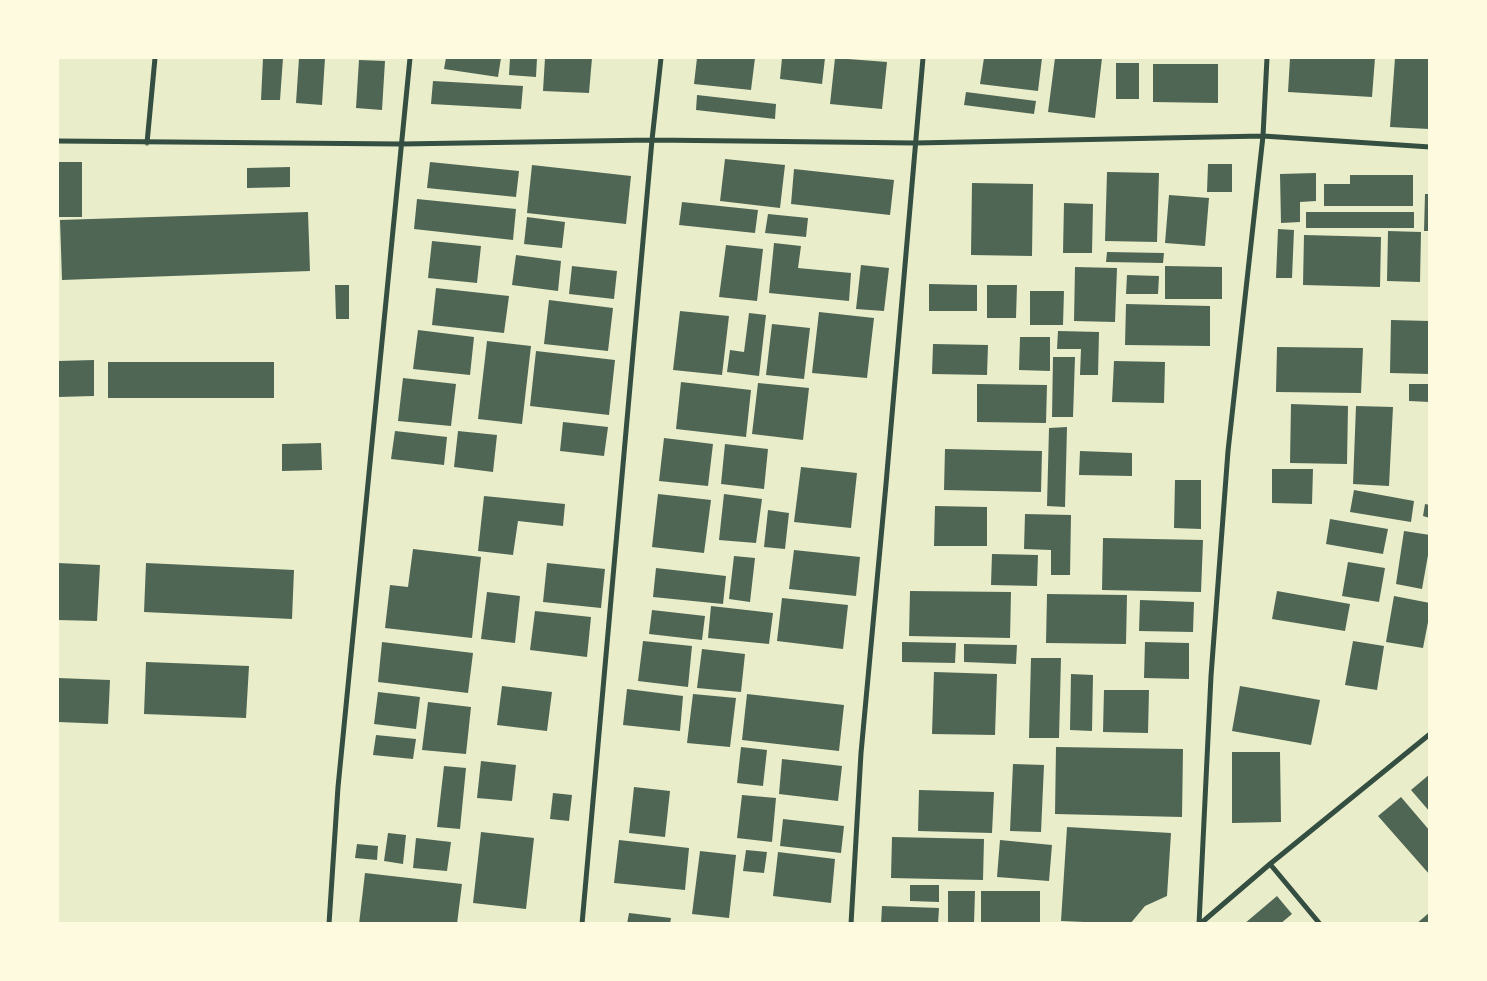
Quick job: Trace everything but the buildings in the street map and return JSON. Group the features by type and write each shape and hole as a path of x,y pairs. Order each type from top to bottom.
{"street":[{"path":"146,143 155,58"},
{"path":"329,924 338,787 410,58"},
{"path":"582,924 652,140 661,58"},
{"path":"850,924 861,753 923,58"},
{"path":"1200,924 1211,676 1228,451 1263,136 1267,58"},
{"path":"58,141 401,144 652,140 915,143 1263,136 1430,147"},
{"path":"1200,924 1270,864 1430,734"},
{"path":"1270,864 1320,924"}]}
